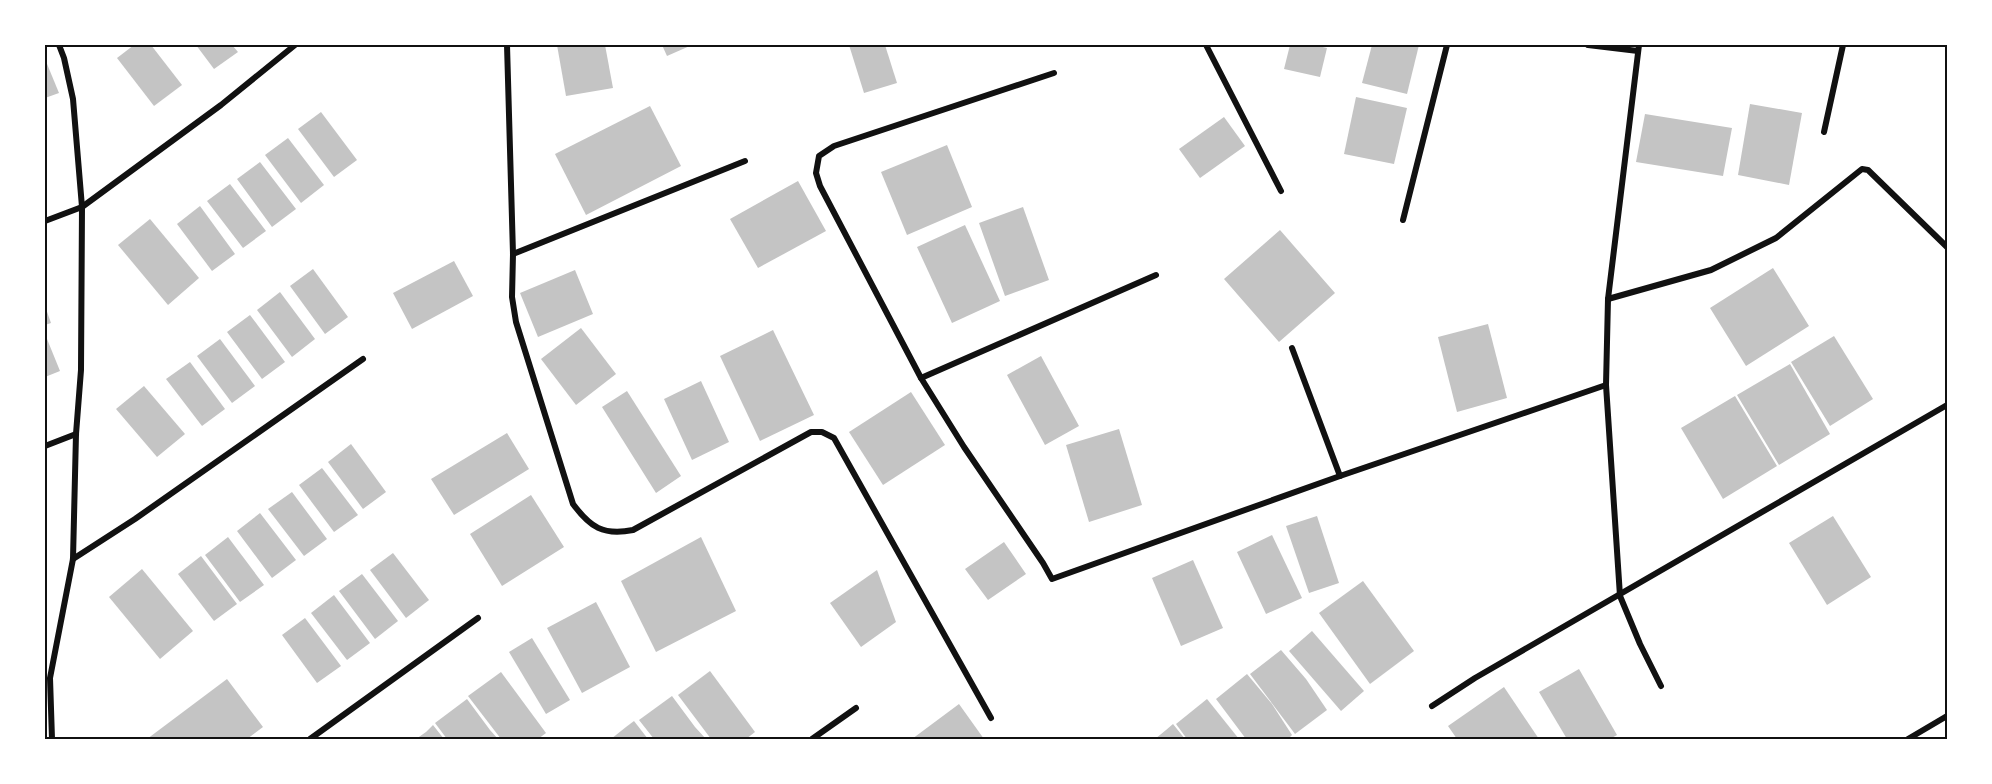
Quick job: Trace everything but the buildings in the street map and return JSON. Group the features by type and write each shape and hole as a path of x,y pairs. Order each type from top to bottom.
{"street":[{"path":"52,739 48,679 73,559 76,434 81,370 82,207 73,99 59,45"},
{"path":"45,221 82,207 221,105 295,45"},
{"path":"507,45 513,254 512,297 516,322 573,504 585,520 601,530 616,534 633,530 811,432 822,432 834,438 991,718"},
{"path":"1206,45 1281,191"},
{"path":"1403,220 1448,45"},
{"path":"1588,45 1639,48 1608,299 1606,385 1620,596 1661,686"},
{"path":"1824,132 1843,45"},
{"path":"1054,74 834,146 819,156 816,173 820,186 921,378 1052,579 1340,476 1606,385"},
{"path":"513,254 745,161"},
{"path":"1608,299 1711,270 1776,238 1862,169 1868,170 1947,246"},
{"path":"921,378 1156,275"},
{"path":"1292,348 1340,476"},
{"path":"73,559 145,512 363,359"},
{"path":"1432,706 1475,678 1947,405"},
{"path":"45,446 76,434"},
{"path":"310,739 478,618"},
{"path":"812,739 856,708"},
{"path":"1908,739 1947,716"}]}
